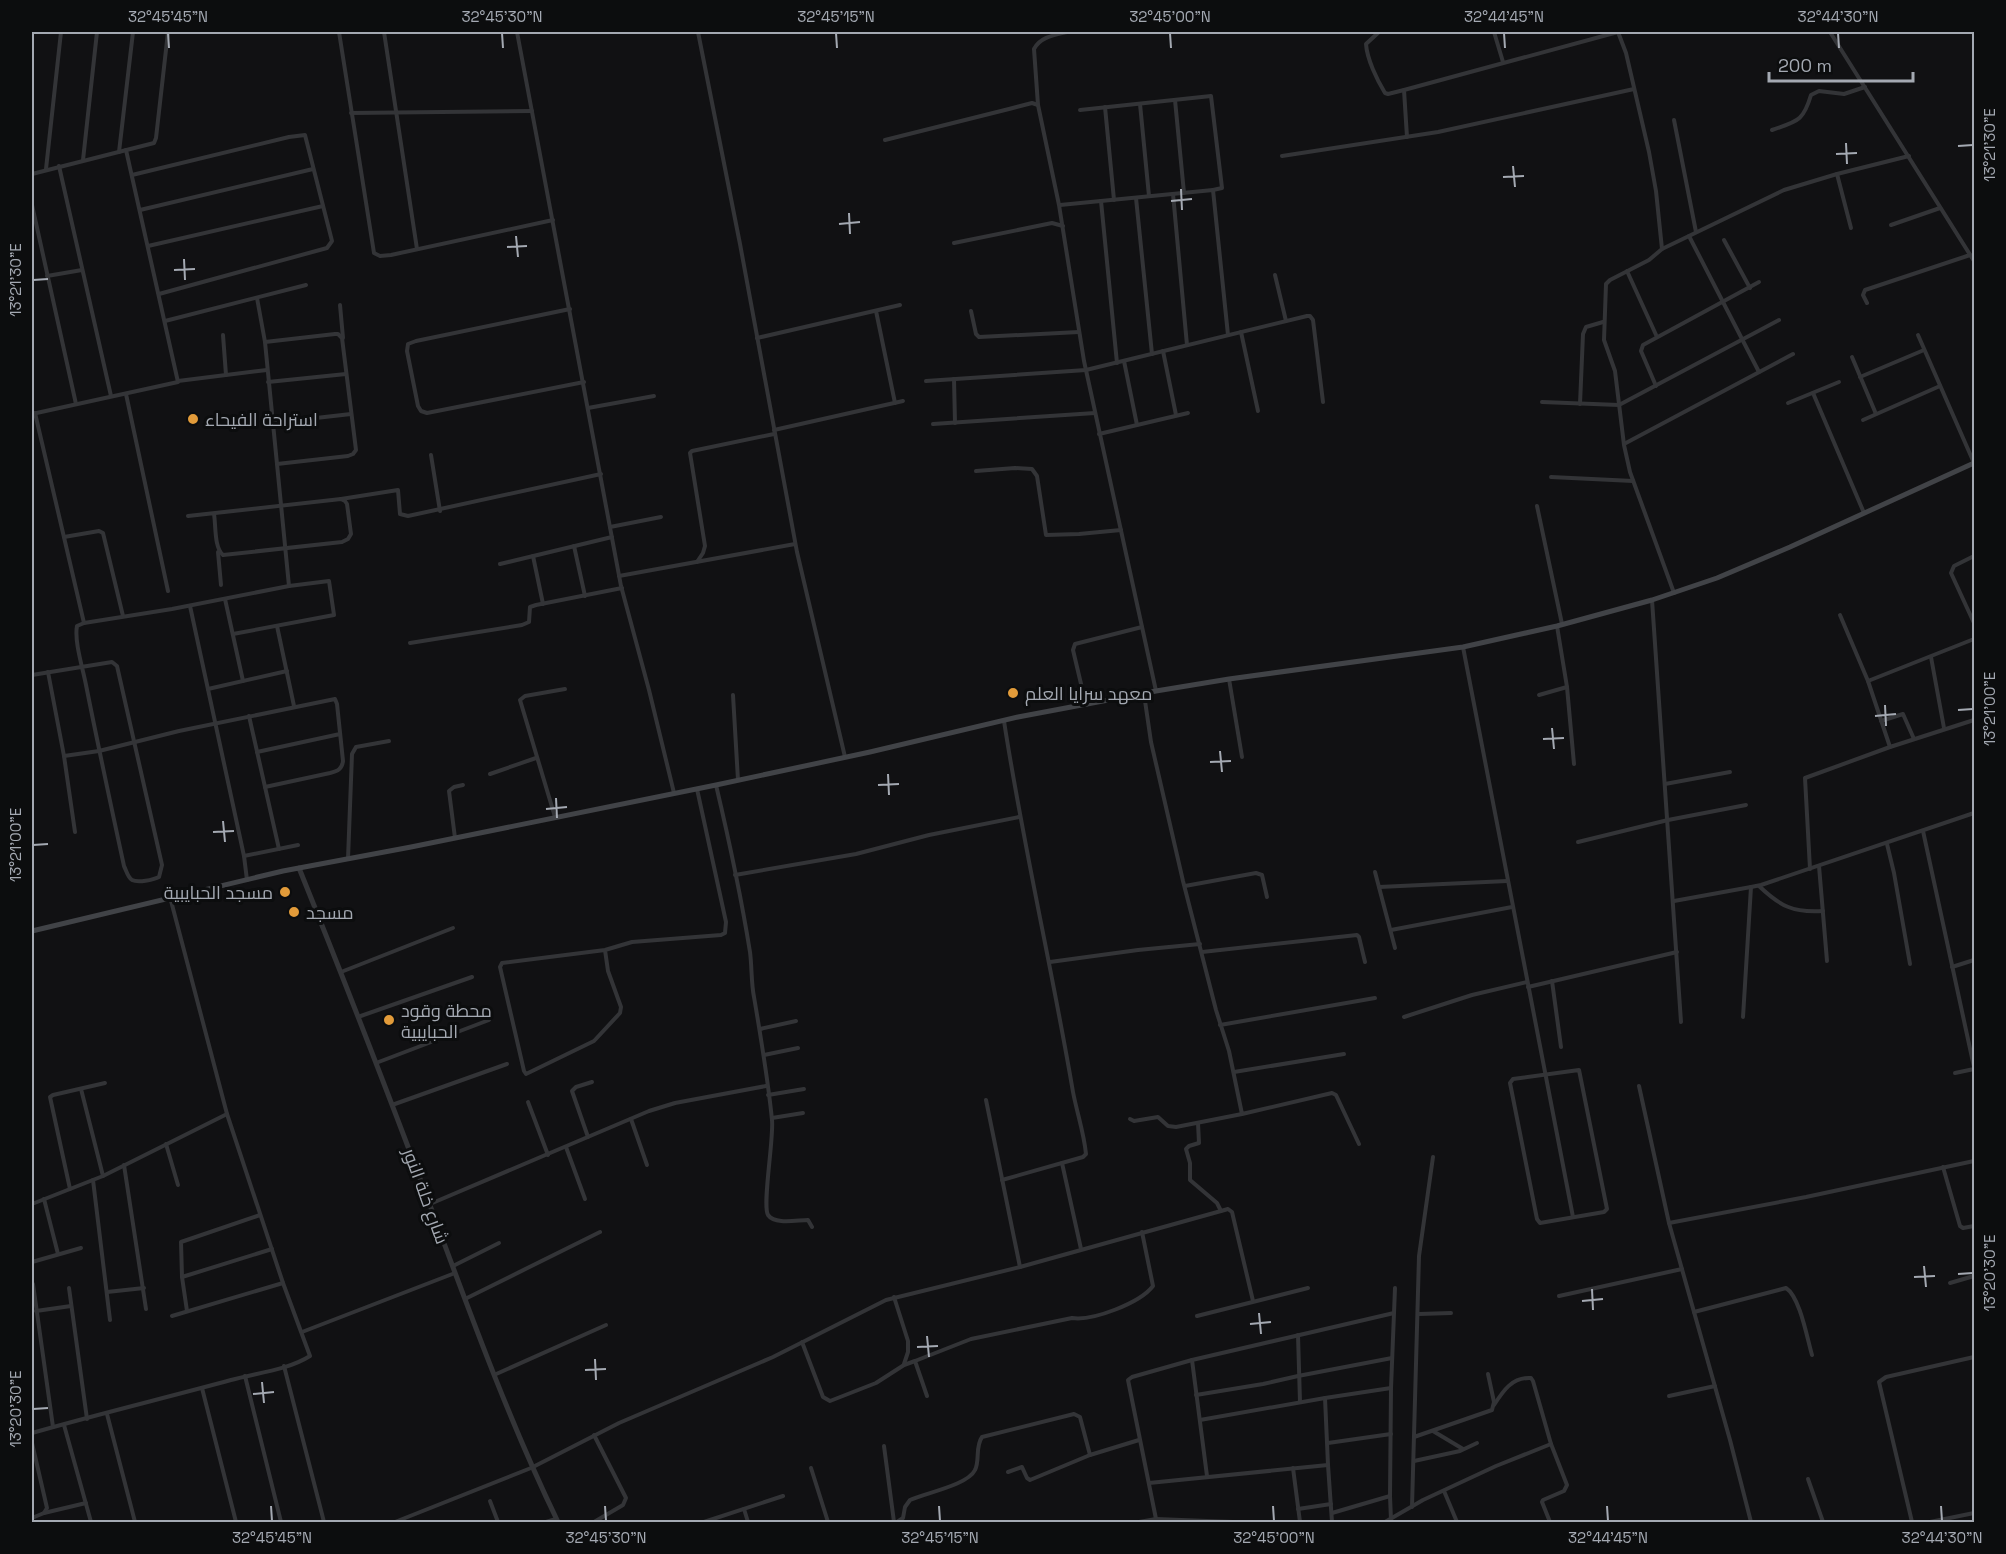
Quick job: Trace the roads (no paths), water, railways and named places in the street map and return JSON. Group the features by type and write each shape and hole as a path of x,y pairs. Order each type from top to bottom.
{"main road":[{"path":"32,931 299,868 697,789 1004,721 1229,679 1463,647 1559,625 1652,600 1717,578 1974,463"}],"street":[{"path":"46,169 61,32"},
{"path":"84,160 97,32"},
{"path":"119,152 133,32"},
{"path":"32,174 152,144 155,141 168,32"},
{"path":"339,32 374,253 381,256 553,220"},
{"path":"384,32 417,249"},
{"path":"517,32 602,474 619,576 674,793"},
{"path":"698,32 795,544 845,757"},
{"path":"1067,32 1046,38 1037,43 1034,49 1038,105 1063,226 1086,370 1155,691"},
{"path":"1379,32 1367,41 1366,46 1383,91 1388,94 1618,32 1626,53 1656,191 1662,249"},
{"path":"1494,32 1503,62"},
{"path":"1830,32 1974,261"},
{"path":"1772,130 1795,122 1804,115 1811,95 1819,91 1845,94 1865,87"},
{"path":"1282,156 1438,132 1634,89"},
{"path":"1404,90 1407,137"},
{"path":"1059,205 1222,188 1211,96 1080,110"},
{"path":"1175,100 1184,193"},
{"path":"885,140 1032,103 1038,105"},
{"path":"1140,104 1149,196"},
{"path":"1105,107 1114,200"},
{"path":"351,113 532,111"},
{"path":"1674,120 1696,232"},
{"path":"132,175 302,135 307,138 332,241 327,248 159,294"},
{"path":"126,150 178,381"},
{"path":"1674,593 1633,481 1624,445 1615,372 1604,340 1606,284 1655,256 1662,249 1784,190 1909,156"},
{"path":"59,166 111,396"},
{"path":"140,210 314,169"},
{"path":"1837,174 1851,228"},
{"path":"1213,190 1228,335"},
{"path":"1173,194 1187,345"},
{"path":"1136,198 1152,354"},
{"path":"1101,201 1117,363"},
{"path":"32,205 76,404"},
{"path":"148,246 323,206"},
{"path":"1891,225 1940,208"},
{"path":"954,243 1052,222 1063,226"},
{"path":"1689,236 1759,372"},
{"path":"1724,240 1750,288"},
{"path":"1867,303 1863,295 1865,290 1970,255"},
{"path":"47,276 82,270"},
{"path":"1627,271 1657,337"},
{"path":"1275,275 1286,321"},
{"path":"1656,386 1641,351 1643,345 1759,282"},
{"path":"165,321 306,285"},
{"path":"257,298 265,342 289,586"},
{"path":"277,464 348,456 356,450 340,304"},
{"path":"757,338 900,305"},
{"path":"570,309 416,341 408,344 407,351 418,406 421,411 428,413 584,382"},
{"path":"876,311 895,403"},
{"path":"971,311 976,334 979,337 1079,332"},
{"path":"926,381 1086,370 1310,316 1313,320 1323,402"},
{"path":"1542,402 1619,405 1779,320"},
{"path":"1580,404 1583,334 1586,327 1603,322"},
{"path":"1241,332 1258,411"},
{"path":"265,342 338,334 344,341"},
{"path":"223,335 226,375"},
{"path":"1918,335 1974,463"},
{"path":"1860,377 1924,350"},
{"path":"1163,351 1176,416"},
{"path":"1624,445 1793,354"},
{"path":"1852,357 1876,414"},
{"path":"1124,361 1137,425"},
{"path":"84,623 33,414 178,381 267,370"},
{"path":"268,382 346,374"},
{"path":"954,379 955,423"},
{"path":"1788,404 1839,382"},
{"path":"1863,420 1940,386"},
{"path":"1813,393 1864,513"},
{"path":"126,394 168,591"},
{"path":"588,408 654,396"},
{"path":"697,562 705,546 689,456 692,451 903,401"},
{"path":"933,424 1095,413"},
{"path":"1100,434 1188,413"},
{"path":"272,423 351,414"},
{"path":"431,455 440,511"},
{"path":"975,471 1032,469 1037,476 1046,535 1121,530"},
{"path":"188,516 336,500 398,490 399,510 403,516 440,511 602,474"},
{"path":"1551,477 1633,481"},
{"path":"218,548 220,553 225,555 342,542 351,534 347,504 345,501 336,500"},
{"path":"1537,506 1559,625 1574,764"},
{"path":"214,514 221,585"},
{"path":"610,527 661,516"},
{"path":"64,537 99,531 103,533 123,616"},
{"path":"500,564 612,537"},
{"path":"619,576 795,544"},
{"path":"574,546 585,596"},
{"path":"533,556 543,604"},
{"path":"1974,556 1954,566 1951,573 1974,623"},
{"path":"32,675 48,672 82,666 110,661 117,666 162,865 159,877 155,879 134,881 130,879 124,866 82,666 77,626 289,586 329,581 334,615 232,634"},
{"path":"410,643 522,625 529,622 530,607 622,588"},
{"path":"225,599 243,681"},
{"path":"1652,600 1681,1022"},
{"path":"190,606 244,856 247,881"},
{"path":"1840,615 1868,681 1890,747"},
{"path":"277,626 294,706"},
{"path":"1086,705 1073,650 1075,644 1142,627"},
{"path":"1868,681 1974,639"},
{"path":"1463,647 1573,1217"},
{"path":"1931,657 1944,728"},
{"path":"208,689 287,671"},
{"path":"48,672 75,832"},
{"path":"1229,679 1242,757"},
{"path":"1539,695 1567,687"},
{"path":"555,817 523,713 521,698 565,689"},
{"path":"1144,694 1151,742 1185,886 1234,1072 1242,1114"},
{"path":"733,695 738,780"},
{"path":"64,756 99,751 294,706 335,699 343,761 339,771 265,787"},
{"path":"1881,721 1903,714 1914,739"},
{"path":"249,716 279,849"},
{"path":"1810,869 1805,778 1944,728 1974,720"},
{"path":"1002,1180 1083,1157 1086,1154 1050,962 1019,817 1004,721"},
{"path":"257,752 340,734"},
{"path":"348,859 352,754 356,747 389,741"},
{"path":"490,774 536,758"},
{"path":"1665,784 1731,772"},
{"path":"455,838 449,791 463,785"},
{"path":"716,785 750,951 753,996 760,1029 772,1118 773,1137 766,1201 768,1215 776,1220 808,1220 813,1227"},
{"path":"605,950 608,971 621,1007 620,1013 594,1041 526,1074 500,967 502,963 605,950 633,942 725,933 726,922 697,789"},
{"path":"1578,842 1668,820 1746,805"},
{"path":"1674,901 1759,886 1974,813"},
{"path":"735,874 856,854 929,835 1019,817"},
{"path":"1923,831 1974,1068 1955,1073"},
{"path":"1887,844 1910,964"},
{"path":"244,856 298,845"},
{"path":"1819,866 1827,961"},
{"name":"شارع خلة النور","path":"299,868 376,1063 494,1375 531,1468 557,1521"},
{"path":"1376,872 1395,948"},
{"path":"1185,886 1256,873 1263,875 1267,897"},
{"path":"1379,887 1507,881"},
{"path":"1759,886 1775,901 1788,907 1805,911 1822,910"},
{"path":"1743,1017 1751,887"},
{"path":"32,1433 107,1414 141,1402 284,1366 310,1356 283,1283 227,1114 170,897"},
{"path":"1391,930 1512,907"},
{"path":"340,972 453,928"},
{"path":"1202,952 1357,935 1365,962"},
{"path":"1050,962 1200,944"},
{"path":"1404,1017 1463,997 1552,981 1677,952"},
{"path":"1952,967 1974,960"},
{"path":"358,1017 472,977"},
{"path":"1552,981 1561,1047"},
{"path":"1220,1025 1375,998"},
{"path":"376,1063 489,1020"},
{"path":"760,1029 796,1021"},
{"path":"764,1055 798,1048"},
{"path":"1234,1072 1344,1054"},
{"path":"392,1105 507,1064"},
{"path":"1580,1071 1607,1209 1604,1212 1538,1222 1511,1080 1545,1075 1580,1071"},
{"path":"588,1137 572,1091 576,1087 592,1082"},
{"path":"70,1189 50,1097 105,1083"},
{"path":"429,1205 631,1119 675,1103 766,1086"},
{"path":"1640,1086 1670,1223 1750,1522"},
{"path":"81,1089 103,1176"},
{"path":"768,1095 804,1089"},
{"path":"1130,1119 1158,1117 1171,1127 1242,1114 1332,1093 1359,1144"},
{"path":"986,1100 1020,1267"},
{"path":"528,1102 548,1155"},
{"path":"772,1118 802,1113"},
{"path":"32,1204 103,1176 227,1114"},
{"path":"631,1119 647,1165"},
{"path":"1198,1123 1199,1143 1186,1149 1190,1163 1189,1178 1217,1203 1221,1210"},
{"path":"166,1144 178,1185"},
{"path":"566,1147 585,1199"},
{"path":"1412,1507 1419,1256 1433,1157"},
{"path":"1670,1223 1974,1161"},
{"path":"1062,1163 1081,1249"},
{"path":"124,1165 146,1309"},
{"path":"1943,1167 1960,1226 1974,1227"},
{"path":"93,1180 110,1320"},
{"path":"44,1199 58,1254"},
{"path":"395,1522 531,1468 619,1423 764,1361 878,1303 894,1297 1020,1267 1221,1210 1228,1209 1232,1212 1253,1301"},
{"path":"187,1311 182,1277 181,1242 260,1215"},
{"path":"464,1299 600,1232"},
{"path":"802,1342 823,1397 832,1400 876,1383 904,1365 971,1338 1072,1318 1082,1319 1131,1303 1153,1286 1142,1232"},
{"path":"302,1332 453,1269 499,1243"},
{"path":"32,1262 81,1248"},
{"path":"182,1277 272,1249"},
{"path":"1560,1296 1682,1269"},
{"path":"1950,1283 1974,1276"},
{"path":"171,1316 283,1283"},
{"path":"33,1284 53,1427"},
{"path":"69,1288 87,1419"},
{"path":"107,1292 144,1288"},
{"path":"1197,1316 1308,1288"},
{"path":"1391,1520 1391,1388 1395,1288"},
{"path":"1694,1312 1786,1288 1791,1292 1798,1306 1812,1355"},
{"path":"894,1297 908,1341 909,1348 904,1365"},
{"path":"36,1311 71,1306"},
{"path":"1156,1519 1129,1379 1192,1360 1394,1313"},
{"path":"1419,1314 1451,1313"},
{"path":"494,1375 606,1325"},
{"path":"1298,1335 1300,1402"},
{"path":"1912,1522 1879,1382 1886,1377 1974,1357"},
{"path":"1196,1395 1392,1359"},
{"path":"1192,1360 1207,1476"},
{"path":"915,1361 927,1396"},
{"path":"284,1366 324,1522"},
{"path":"1488,1374 1494,1405"},
{"path":"245,1376 281,1522"},
{"path":"1414,1437 1489,1412 1510,1383 1521,1378 1531,1378 1535,1384 1551,1444 1567,1485 1564,1491 1542,1502 1550,1522"},
{"path":"1669,1396 1715,1386"},
{"path":"202,1388 236,1522"},
{"path":"1200,1420 1391,1388"},
{"path":"1325,1398 1332,1522"},
{"path":"107,1414 135,1522"},
{"path":"884,1446 896,1522 903,1518 905,1507 910,1500 964,1480 973,1474 977,1464 979,1441 982,1437 1076,1414 1080,1417 1090,1455"},
{"path":"64,1425 91,1522"},
{"path":"1433,1431 1464,1450"},
{"path":"1328,1443 1391,1434"},
{"path":"594,1435 626,1498 623,1505 594,1522"},
{"path":"1008,1472 1022,1467 1030,1480 1090,1455 1139,1440"},
{"path":"32,1443 47,1508 44,1513"},
{"path":"1414,1461 1464,1450 1477,1443"},
{"path":"1385,1522 1496,1466 1551,1444"},
{"path":"1149,1483 1328,1465"},
{"path":"812,1468 828,1522"},
{"path":"1293,1468 1300,1522"},
{"path":"1809,1479 1823,1522"},
{"path":"1444,1491 1457,1522"},
{"path":"704,1522 783,1496"},
{"path":"1332,1513 1390,1496"},
{"path":"490,1501 498,1522"},
{"path":"32,1518 86,1503"},
{"path":"1298,1509 1331,1504"},
{"path":"744,1509 748,1522"},
{"path":"1930,1522 1953,1520 1974,1513"},
{"path":"1139,1522 1156,1519 1174,1522 1233,1522"},
{"path":"546,1522 557,1521"}],"place":[{"name":"استراحة الفيحاء","path":"193,419"},
{"name":"معهد سرايا العلم","path":"1013,693"},
{"name":"مسجد الحبايبية","path":"285,892"},
{"name":"مسجد","path":"294,912"},
{"name":"محطة وقود الحبايبية","path":"389,1020"}]}
